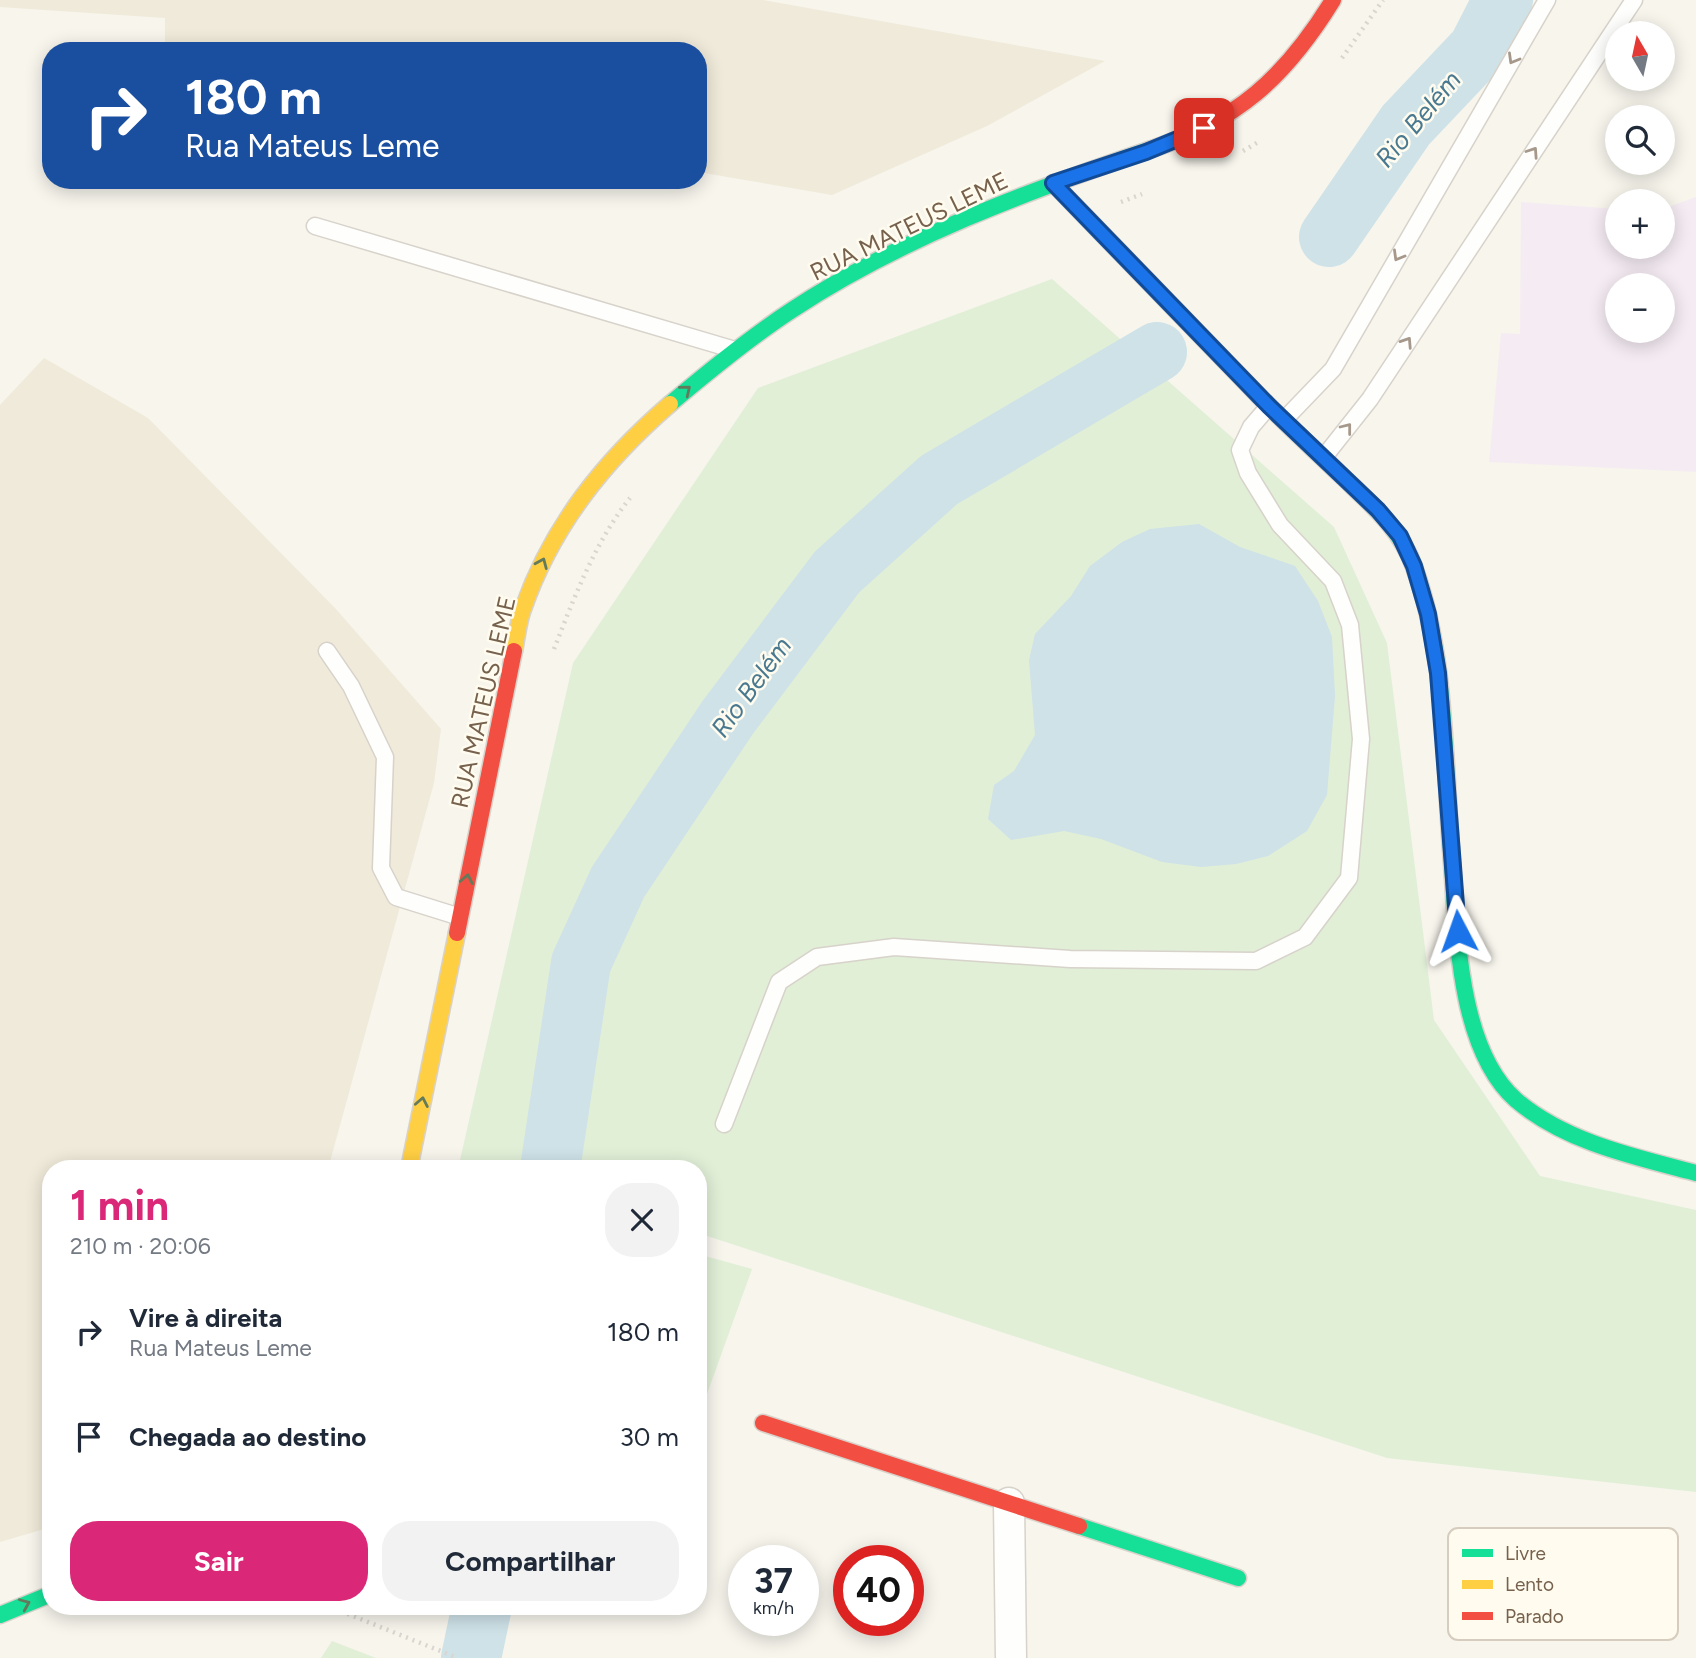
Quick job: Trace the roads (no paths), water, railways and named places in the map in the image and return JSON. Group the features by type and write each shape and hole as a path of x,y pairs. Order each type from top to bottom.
{"street":[{"name":"RUA MATEUS LEME","path":"411,1160 522,611 547,551 582,494 632,437 737,350 804,303 877,261 952,225 1053,183 1146,152 1223,119 1261,90 1293,55 1333,0"},
{"path":"1053,183 1269,406 1378,510 1400,536 1414,566 1428,614 1438,673 1460,957 1466,1001 1480,1044 1500,1081 1525,1108 1566,1130 1618,1151 1694,1166"},
{"path":"763,1423 1238,1578"},
{"path":"1009,1503 1011,1658"},
{"path":"0,1615 42,1598"}],"lane":[{"path":"1284,420 1333,369 1547,0"},
{"path":"1324,457 1370,399 1634,0"},
{"path":"315,226 737,350"},
{"path":"724,1125 779,982 817,957 894,947 1070,959 1256,961 1305,937 1349,878 1361,739 1350,625 1332,581 1280,525 1248,473 1240,450 1251,427 1269,406"},
{"path":"327,651 351,686 385,757 381,868 396,897 460,917"}],"waterway":[{"name":"Rio Belém","path":"1329,237 1406,125 1478,49 1503,0"},
{"name":"Rio Belém","path":"551,1160 581,963 618,882 728,717 837,572 939,480 1157,352"},
{"name":"Rio Belém","path":"471,1658 480,1615"}]}
